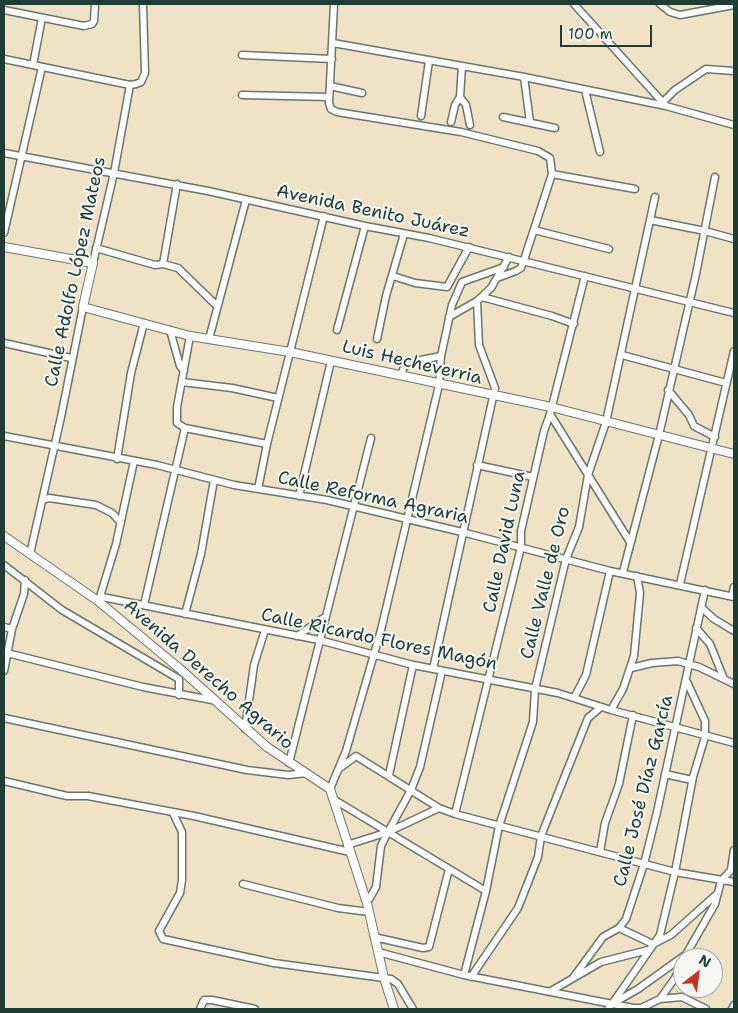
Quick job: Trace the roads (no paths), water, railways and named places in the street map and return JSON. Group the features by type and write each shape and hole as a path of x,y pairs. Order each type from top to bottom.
{"street":[{"path":"4,10 88,26 94,21 95,4"},
{"path":"4,59 130,85 141,82 145,73 143,4"},
{"path":"334,4 329,106 337,112 460,132 538,151 550,158 552,174 521,268 516,272 497,278"},
{"path":"574,4 665,104"},
{"path":"660,4 670,12 680,15 734,5"},
{"path":"33,65 42,18"},
{"path":"333,43 665,104 734,125"},
{"path":"242,55 332,59"},
{"path":"421,116 429,60"},
{"path":"451,122 455,105 460,97 462,66"},
{"path":"4,233 42,67"},
{"path":"665,104 675,90 706,69 734,71"},
{"path":"524,77 530,122"},
{"name":"Calle Adolfo López Mateos","path":"30,554 55,446 71,358 114,173 130,85"},
{"path":"330,86 362,93"},
{"path":"585,90 600,152"},
{"path":"242,95 329,97"},
{"path":"460,97 466,105 470,125"},
{"path":"503,117 555,128"},
{"name":"Avenida Benito Juárez","path":"4,153 176,184 469,247 734,313"},
{"path":"552,174 635,190"},
{"path":"623,572 659,435 716,176"},
{"path":"163,264 176,184"},
{"name":"Calle Valle de Oro","path":"464,975 486,891 499,826 533,722 535,689 566,559 579,528 588,475 606,422 637,288 655,197"},
{"path":"209,338 216,305 246,200"},
{"path":"258,489 278,398 324,216"},
{"path":"650,220 734,239"},
{"path":"337,330 365,226"},
{"path":"534,230 610,249"},
{"path":"377,339 404,234"},
{"path":"4,247 93,264"},
{"path":"447,287 469,247"},
{"path":"96,248 155,265 163,264 178,268 216,305"},
{"path":"449,317 480,299 497,278 509,257"},
{"path":"393,276 415,283 447,287 504,266"},
{"name":"Calle David Luna","path":"455,814 521,547 521,531 544,431 551,411 585,276"},
{"path":"394,1009 384,978 367,903 330,789 340,768 381,630 439,385 441,356 449,317 456,292 462,282"},
{"path":"480,299 552,316 574,324"},
{"path":"433,669 495,384 484,360 478,339 480,299"},
{"name":"Luis Hecheverria","path":"83,307 190,336 290,352 401,375 551,411 606,422 734,454"},
{"path":"117,459 131,373 144,324"},
{"path":"170,330 180,366 184,371"},
{"path":"190,336 177,423 185,428 267,444"},
{"path":"4,343 71,358"},
{"path":"680,584 734,350"},
{"path":"622,355 726,382"},
{"path":"401,375 404,367 411,362 441,356"},
{"path":"299,496 330,361"},
{"path":"182,382 232,388 278,398"},
{"path":"668,390 689,415 694,426 715,437"},
{"path":"551,411 630,542"},
{"path":"144,605 185,428"},
{"name":"Calle Reforma Agraria","path":"4,436 134,461 258,489 353,506 407,521 462,532 610,571 680,584 733,597"},
{"path":"289,763 371,438"},
{"path":"100,599 121,523 134,461"},
{"path":"477,465 533,477"},
{"path":"186,614 201,554 214,480"},
{"path":"43,500 49,498 96,505 112,514 121,523"},
{"name":"Avenida Derecho Agrario","path":"4,536 100,599 245,729 289,763 330,789"},
{"path":"4,565 62,610 179,679"},
{"path":"574,698 586,675 610,571"},
{"path":"611,710 623,689 631,668 640,593 637,576"},
{"path":"4,671 12,629 24,594 25,580"},
{"path":"733,597 734,587"},
{"name":"Calle José Díaz García","path":"573,978 603,937 619,928 626,920 644,864 687,682 696,628 705,590"},
{"name":"Calle Ricardo Flores Magón","path":"100,599 144,605 319,640 413,665 535,689 574,698 705,737 734,743"},
{"path":"701,607 714,619 734,631"},
{"path":"297,636 325,617"},
{"path":"4,628 12,629"},
{"path":"696,628 710,644 724,679"},
{"path":"245,729 254,665 264,630"},
{"path":"8,653 179,695 212,700"},
{"path":"631,668 652,663 678,662 690,664 734,684"},
{"path":"389,775 413,665"},
{"path":"179,668 179,695"},
{"path":"367,903 376,887 380,846 411,790 420,767 442,671"},
{"path":"610,1006 660,935 676,872 692,780 705,737 705,721 687,682"},
{"path":"471,977 518,908 538,857 541,836 588,718 601,707"},
{"path":"600,852 605,824 619,784 633,715"},
{"path":"4,718 247,770 288,775 307,773"},
{"path":"340,768 356,756 439,808 455,814 676,872 734,882"},
{"path":"665,774 692,780"},
{"path":"4,781 66,796 88,796 348,849 439,808"},
{"path":"333,799 486,891"},
{"path":"173,813 182,832 182,880 180,893 159,931 163,939 274,963 394,980 412,1009"},
{"path":"690,948 715,904 721,881 732,869 734,850"},
{"path":"374,937 423,948 429,947 449,870"},
{"path":"242,884 338,908 369,912"},
{"path":"551,991 601,962 651,947 671,935 718,893"},
{"path":"619,928 651,947"},
{"path":"378,952 471,977 551,991 610,1006 642,1009 660,999 673,979"},
{"path":"610,1006 673,965"},
{"path":"660,999 682,998 706,1009"},
{"path":"200,1009 204,1000 255,1009"},
{"path":"732,1009 734,1005"}]}
